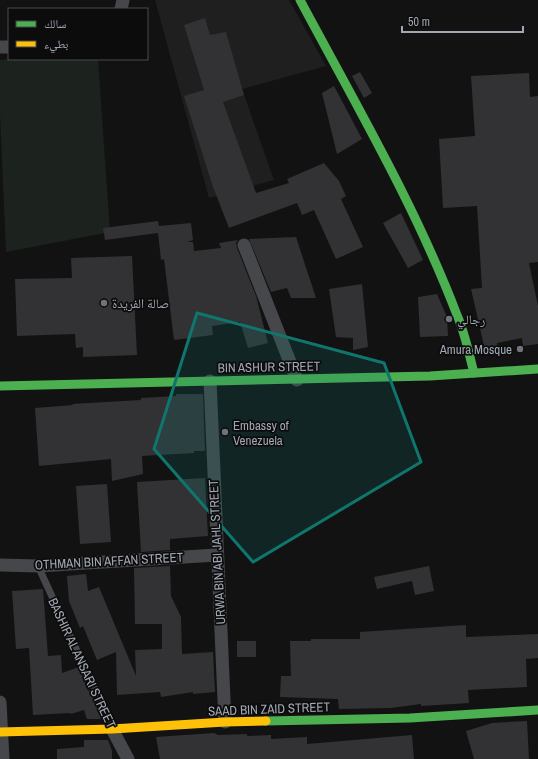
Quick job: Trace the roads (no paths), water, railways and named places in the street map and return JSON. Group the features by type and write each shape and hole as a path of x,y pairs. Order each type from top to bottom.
{"street":[{"path":"300,0 404,195 433,257 458,316 474,373"},
{"path":"244,245 297,380"},
{"name":"BIN ASHUR STREET","path":"0,386 430,376 538,369"},
{"name":"URWA BIN ABI JAHL STREET","path":"210,381 225,722"},
{"name":"OTHMAN BIN AFFAN STREET","path":"0,565 38,566 217,555"},
{"path":"0,702 4,759"},
{"name":"SAAD BIN ZAID STREET","path":"1,732 112,729 225,722 410,718 538,710"},
{"name":"BASHIR AL ANSARI STREET","path":"112,729 128,759"}],"lane":[{"name":"BASHIR AL ANSARI STREET","path":"38,566 112,729"}],"place":[{"name":"صالة الفريدة","path":"104,303"},
{"name":"رجالي","path":"449,319"},
{"name":"Amura Mosque","path":"520,349"},
{"name":"Embassy of Venezuela","path":"225,432"}]}
